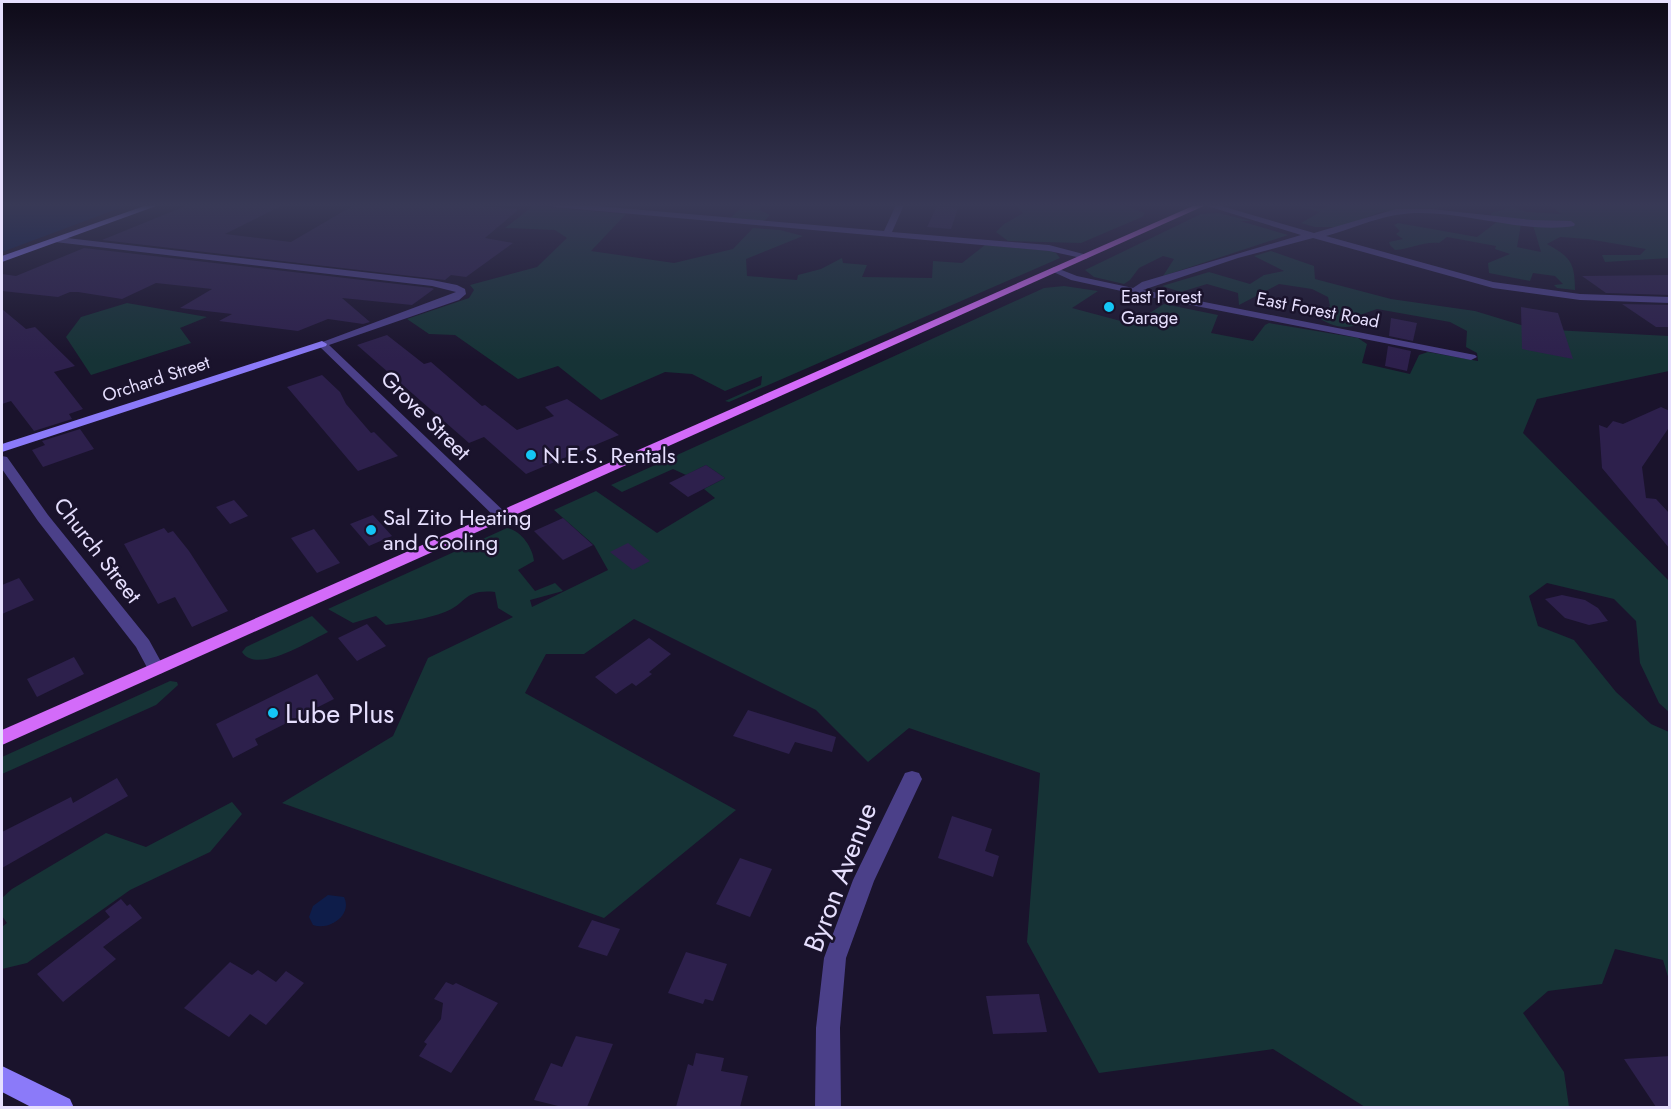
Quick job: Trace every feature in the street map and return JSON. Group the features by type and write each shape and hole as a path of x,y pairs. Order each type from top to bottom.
{"main road":[{"path":"2,738 1084,257"}],"street":[{"path":"204,257 449,285 461,291 461,294 455,298 322,344"},
{"path":"1135,291 1146,284 1233,257"},
{"path":"1386,257 1493,285 1580,297 1670,300"},
{"name":"East Forest Road","path":"1054,270 1074,278 1135,291 1471,357"},
{"name":"Orchard Street","path":"2,448 322,344"},
{"name":"Grove Street","path":"322,344 502,516"},
{"name":"Church Street","path":"2,460 43,518 143,644 156,669"},
{"name":"Byron Avenue","path":"828,1107 828,1028 835,958 864,880 912,778"},
{"path":"2,1079 61,1107"}],"green space":[{"path":"548,257 631,257 674,263 700,257 752,257 746,259 747,276 797,280 798,275 821,269 842,258 843,263 867,265 862,277 932,278 933,261 962,263 970,257 1060,258 729,402 725,401 761,385 762,376 725,391 692,374 665,372 601,400 558,366 518,379 455,335 429,334 407,319 469,298 474,290 470,285 537,267"},
{"path":"1112,257 1161,257 1139,268 1124,284 1094,277 1085,270"},
{"path":"1166,257 1222,257 1163,276 1174,259"},
{"path":"1256,257 1287,257 1314,266 1315,279 1391,299 1475,311 1534,329 1669,336 1669,371 1537,399 1523,433 1669,581 1669,712 1659,703 1640,663 1636,621 1614,599 1547,583 1529,596 1538,626 1574,640 1616,692 1651,724 1669,732 1669,980 1663,960 1615,949 1602,984 1548,991 1523,1013 1564,1072 1569,1107 1365,1107 1273,1049 1099,1073 1027,942 1040,773 909,728 868,762 816,710 634,619 584,654 546,654 525,693 736,810 604,918 282,803 393,736 428,658 513,617 498,608 495,592 471,595 452,609 438,614 386,625 376,616 353,623 328,609 507,528 517,532 531,551 534,561 518,570 535,591 555,583 563,591 530,600 532,607 608,570 594,545 554,510 596,491 657,533 715,498 704,489 725,478 706,465 686,475 673,469 622,492 611,485 1044,288 1064,286 1098,291 1072,308 1132,324 1164,304 1218,315 1211,333 1253,341 1269,323 1358,338 1367,344 1362,363 1410,374 1419,355 1428,352 1478,361 1477,353 1466,347 1467,331 1450,322 1377,309 1357,316 1361,323 1350,327 1338,326 1316,316 1330,306 1328,297 1312,289 1279,284 1239,305 1238,293 1207,284 1181,292 1162,286 1209,272 1250,284 1264,275 1284,271"},
{"path":"1503,257 1566,257 1574,274 1575,290 1557,288 1554,285 1563,284 1555,276 1533,273 1530,281 1489,273 1488,263"},
{"path":"1603,257 1669,257 1669,258 1605,262"},
{"path":"127,303 207,317 180,328 191,343 91,375 66,337 81,317"},
{"path":"312,616 328,632 271,658 259,660 249,658 242,652 246,647"},
{"path":"170,681 177,682 178,685 156,705 2,774 2,757"},
{"path":"232,802 242,814 210,852 130,890 27,963 2,969 2,927 7,923 2,916 2,898 12,889 106,833 146,847"}],"water":[{"path":"328,895 344,897 345,910 332,924 313,925 309,917 313,906"}],"building":[{"path":"63,257 160,257 434,289 412,305 342,298 370,322 363,324 328,319 298,331 219,321 232,314 180,308 212,289 156,283 122,299 78,292 70,292 58,297 2,291 2,274 16,276"},
{"path":"246,257 494,257 466,277 451,275 445,280"},
{"path":"1670,275 1670,295 1606,293 1582,276"},
{"path":"1622,304 1670,305 1670,327 1656,327"},
{"path":"1521,307 1558,313 1573,359 1522,349"},
{"path":"2,309 26,329 35,327 75,366 54,372 83,409 69,414 72,419 34,431 11,401 2,404"},
{"path":"1391,318 1417,323 1413,341 1389,336"},
{"path":"387,335 424,364 431,362 482,406 485,405 517,430 554,416 545,407 567,399 619,435 526,474 484,437 469,443 357,345"},
{"path":"1388,346 1411,351 1407,371 1385,366"},
{"path":"322,375 340,392 346,404 371,433 374,432 398,456 358,471 287,387"},
{"path":"1661,407 1670,411 1670,426 1642,467 1646,498 1656,499 1670,514 1670,549 1602,468 1599,425 1607,428 1613,421 1623,424"},
{"path":"80,429 94,449 43,467 32,450 45,445 42,441"},
{"path":"706,465 725,478 688,497 669,483"},
{"path":"234,500 248,516 230,524 216,507"},
{"name":"Sal Zito Heating and Cooling","path":"373,515 392,536 369,546 350,524"},
{"path":"563,518 593,545 563,560 534,531"},
{"path":"164,528 168,533 173,531 189,551 228,611 192,627 175,597 158,604 124,544"},
{"path":"314,529 340,563 317,573 291,538"},
{"path":"628,543 650,561 633,570 610,552"},
{"path":"19,578 34,600 2,614 2,585"},
{"path":"1562,595 1585,600 1598,608 1608,621 1589,625 1565,618 1545,599"},
{"path":"367,624 386,646 357,661 338,638"},
{"path":"649,638 671,654 649,672 652,674 636,686 632,683 616,694 595,677"},
{"path":"74,657 84,674 37,697 27,679"},
{"name":"Lube Plus","path":"317,674 334,699 255,739 258,745 233,758 216,724"},
{"path":"748,710 836,737 832,752 795,742 789,754 733,736"},
{"path":"117,778 128,796 2,868 2,832 71,797 73,803"},
{"path":"952,816 992,829 985,851 999,856 993,877 938,858"},
{"path":"740,858 772,869 750,917 716,904"},
{"path":"121,899 127,906 130,904 142,918 103,947 116,959 63,1002 37,974 110,917 105,911"},
{"path":"592,920 620,929 607,956 578,947"},
{"path":"686,952 727,964 713,1001 705,999 703,1004 668,993"},
{"path":"230,962 252,975 258,970 276,982 286,971 304,983 266,1025 250,1014 229,1037 184,1008"},
{"path":"446,982 453,985 456,983 498,1003 451,1073 419,1056 427,1044 424,1042 441,1019 443,1003 434,999"},
{"path":"1039,994 1047,1032 993,1034 986,996"},
{"path":"576,1036 613,1044 587,1107 562,1107 534,1100 551,1063 562,1067"},
{"path":"696,1053 724,1058 721,1071 748,1076 740,1107 676,1107 688,1064 693,1066"},
{"path":"1670,1056 1670,1107 1656,1107 1624,1059"}],"place":[{"name":"East Forest Garage","path":"1109,307"},
{"name":"N.E.S. Rentals","path":"531,455"},
{"name":"Sal Zito Heating and Cooling","path":"371,530"},
{"name":"Lube Plus","path":"273,713"}]}
